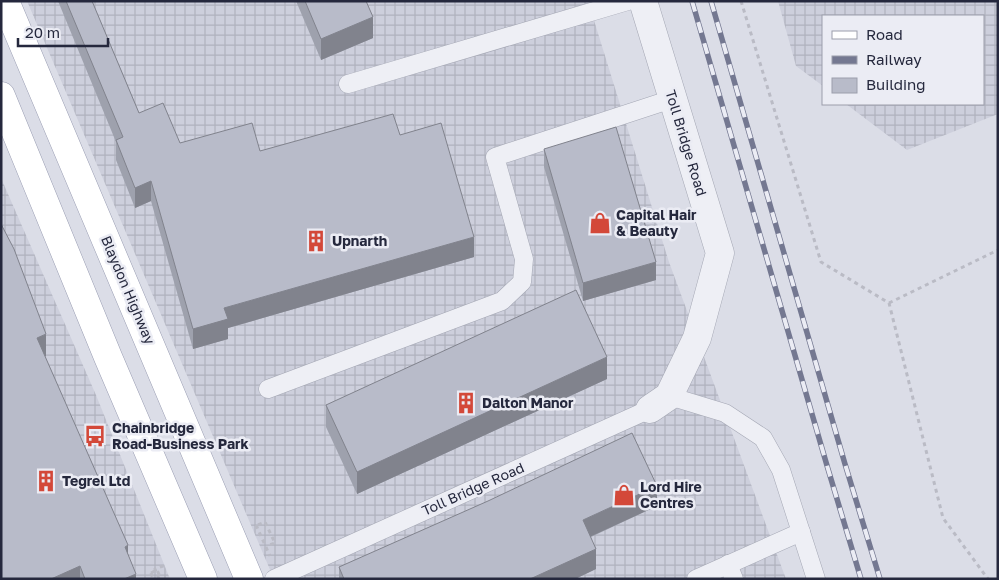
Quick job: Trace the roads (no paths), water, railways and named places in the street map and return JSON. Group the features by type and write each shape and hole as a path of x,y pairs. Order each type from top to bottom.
{"main road":[{"name":"Blaydon Highway","path":"6,1 249,579"},
{"path":"1,96 108,357 203,579"}],"street":[{"name":"Toll Bridge Road","path":"643,1 720,253 697,338 660,403"}],"lane":[{"path":"348,84 628,1"},
{"path":"268,389 502,301 522,282 524,259 495,157 672,99"},
{"path":"660,403 725,413 763,438 781,470 816,579"},
{"name":"Toll Bridge Road","path":"274,579 660,403"},
{"path":"696,579 731,572 801,532"}],"railway":[{"path":"692,1 861,579"},
{"path":"711,1 880,579"}],"place":[{"name":"Capital Hair & Beauty","path":"600,223"},
{"name":"Upnarth","path":"316,241"},
{"name":"Dalton Manor","path":"466,403"},
{"name":"Chainbridge Road-Business Park","path":"95,436"},
{"name":"Tegrel Ltd","path":"46,481"},
{"name":"Lord Hire Centres","path":"624,495"}]}
